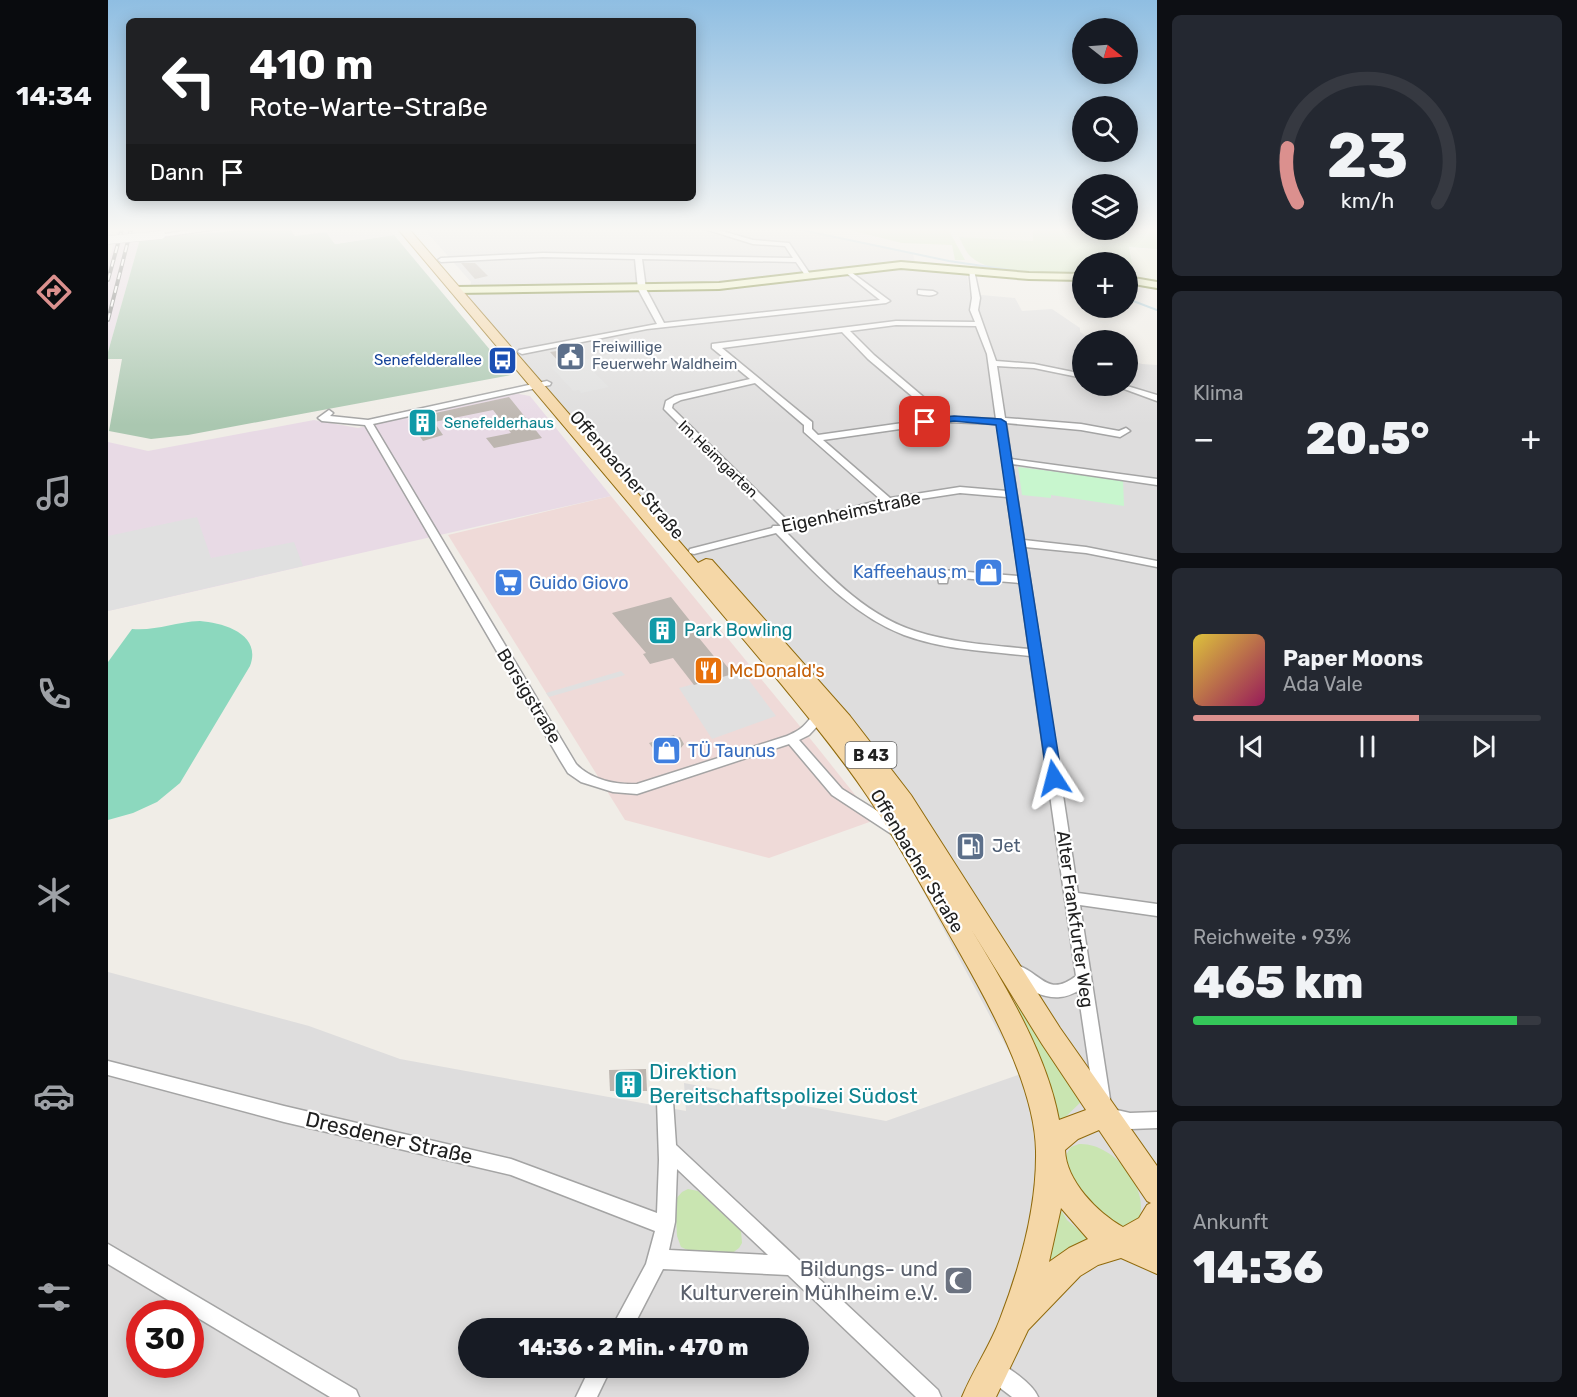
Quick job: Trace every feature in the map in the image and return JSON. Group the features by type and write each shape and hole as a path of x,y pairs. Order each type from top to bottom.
{"main road":[{"name":"B 43","path":"464,294 522,352 536,378"},
{"name":"B 43","path":"464,294 536,378"},
{"name":"Offenbacher Straße","path":"536,378 694,551 811,683 873,758 919,824 1104,1115 1157,1191"},
{"name":"Offenbacher Straße","path":"536,378 857,765 904,835 986,976 1022,1047 1042,1103 1050,1154 1059,1180 1076,1206 1101,1231 1120,1243 1157,1259"},
{"path":"985,1383 1014,1326 1037,1252 1046,1212 1050,1154 1053,1143 1079,1124 1104,1115"},
{"path":"1014,1326 1051,1281 1075,1261 1090,1253 1143,1235 1150,1229 1157,1215"}],"street":[{"path":"645,294 661,325"},
{"path":"522,352 661,325 886,301 877,294"},
{"name":"Alter Frankfurter Weg","path":"975,294 974,308 978,324 990,349 1104,1115"},
{"path":"888,501 807,430 809,424 715,346 896,323 978,324"},
{"path":"843,329 871,357 945,419"},
{"path":"833,331 860,353 871,357"},
{"path":"992,363 1034,366 1072,374"},
{"path":"329,413 322,418 368,423 536,378"},
{"name":"Im Heimgarten","path":"757,380 675,398 669,403 668,409 846,595 886,623 908,633 939,640 1035,652"},
{"path":"1138,392 1157,398"},
{"path":"816,438 945,419 1081,426 1120,434 1126,431"},
{"name":"Borsigstraße","path":"368,423 560,749 574,771 580,776 620,789 637,789 791,739 805,732 819,717"},
{"path":"1007,461 1157,482"},
{"name":"Eigenheimstraße","path":"694,551 888,501 960,490 1012,494"},
{"path":"1019,543 1086,550 1157,564"},
{"path":"943,581 942,573 1024,580"},
{"path":"791,739 837,792 904,835"},
{"path":"1073,898 1157,910"},
{"path":"1002,957 1032,982 1048,990 1068,990 1084,978"},
{"name":"Dresdener Straße","path":"108,1068 284,1114 511,1167 664,1225"},
{"path":"627,1318 657,1259 664,1225 668,1149 665,1101"},
{"path":"1104,1115 1130,1121 1157,1120"},
{"path":"668,1149 931,1397"},
{"path":"108,1253 349,1397"},
{"path":"657,1259 790,1266"},
{"path":"586,1397 596,1378"},
{"path":"985,1383 1028,1397"}],"shaded area":[{"path":"108,294 124,294 108,352"},
{"path":"469,294 972,294 1015,298 1022,311 1052,309 1080,328 1080,330 1072,330 1072,396 1138,396 1138,363 1157,365 1157,1397 108,1397 108,972 309,1026 400,1059 686,1111 684,1083 886,1121 1021,1074 870,792 819,717 468,306"},
{"path":"658,349 667,350 675,357 594,372 609,387 581,393 579,390 573,391 551,367 626,351 634,350 639,353"},
{"path":"514,393 530,396 611,496 108,611 108,442 148,451 314,420 358,428"},
{"path":"611,496 875,820 769,858 625,820 448,535"},
{"path":"197,517 211,558 294,542 303,566 108,611 108,536"},
{"path":"621,671 625,675 549,697 546,693"},
{"path":"742,671 776,716 712,739 679,688"}],"green space":[{"path":"124,294 443,294 511,375 188,435 151,439 109,431 122,359 108,359"},
{"path":"1018,467 1123,480 1124,506 1051,495 1051,498 1022,495"},
{"path":"200,621 220,624 246,638 251,646 250,666 180,783 157,802 133,813 108,820 108,662 132,629 150,629"},
{"path":"1018,1002 1083,1100 1057,1125 1013,1004"},
{"path":"1079,1144 1092,1145 1105,1151 1127,1170 1139,1196 1141,1209 1138,1222 1122,1229 1083,1205 1064,1158 1071,1147"},
{"path":"688,1189 698,1191 741,1231 742,1243 739,1248 731,1254 692,1252 681,1247 677,1236 675,1200"},
{"path":"1057,1204 1067,1220 1092,1242 1045,1270"}],"building":[{"path":"567,350 576,358 560,363 550,352"},
{"name":"Senefelderhaus","path":"509,397 542,438 494,448 486,438 511,433 493,410 434,422 443,435 423,441 408,419"},
{"name":"Guido Giovo","path":"514,578 520,587 504,591 498,581"},
{"name":"Park Bowling","path":"671,597 703,637 699,638 717,660 721,659 733,674 694,685 673,658 650,664 643,654 646,653 612,613"},
{"name":"TÜ Taunus","path":"674,735 676,739 680,737 684,744 669,763 661,760 649,743"},
{"name":"Direktion Bereitschaftspolizei Südost","path":"646,1069 647,1091 610,1091 609,1070"}],"waterway":[{"path":"1138,303 1157,310"}],"railway":[{"path":"108,320 115,294"}],"place":[{"name":"Freiwillige Feuerwehr Waldheim","path":"571,356"},
{"name":"Senefelderallee","path":"503,360"},
{"name":"Senefelderhaus","path":"423,423"},
{"name":"Kaffeehaus m","path":"988,572"},
{"name":"Guido Giovo","path":"508,583"},
{"name":"Park Bowling","path":"663,630"},
{"name":"McDonald's","path":"708,671"},
{"name":"TÜ Taunus","path":"667,751"},
{"name":"Jet","path":"971,846"},
{"name":"Direktion Bereitschaftspolizei Südost","path":"628,1084"},
{"name":"Bildungs- und Kulturverein Mühlheim e.V.","path":"959,1281"}],"route":[{"path":"925,422 954,418 1001,422 1054,778"}]}
